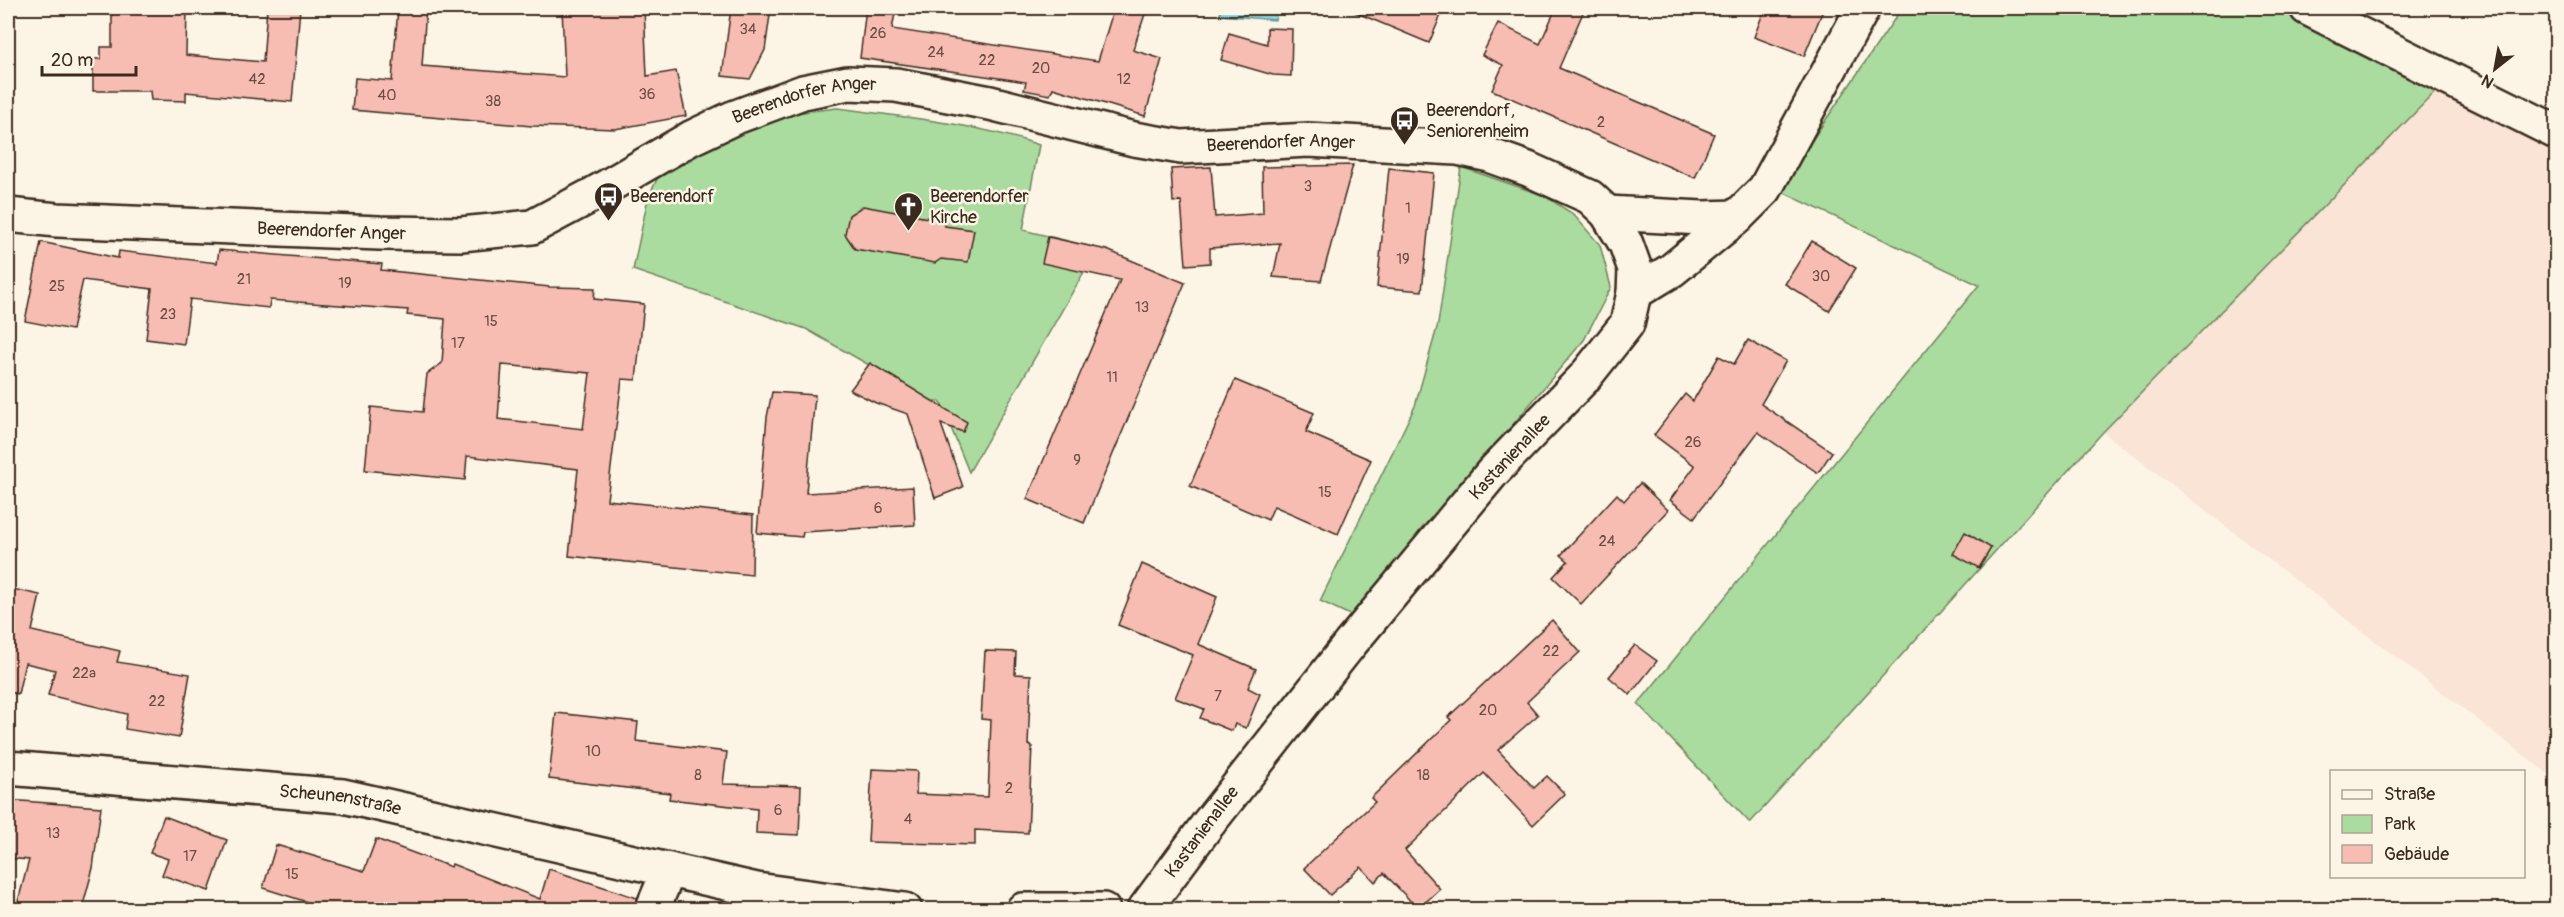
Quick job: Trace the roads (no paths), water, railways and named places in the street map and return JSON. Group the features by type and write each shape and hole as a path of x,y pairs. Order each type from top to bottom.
{"street":[{"path":"1634,294 1672,270 1737,217 1765,189 1863,8"},
{"path":"2307,8 2556,132"},
{"name":"Beerendorfer Anger","path":"8,215 57,220 380,233 461,234 532,227 691,138 733,118 803,92 848,83 896,85 978,101 1134,139 1181,147 1308,140 1457,148 1489,155 1528,169 1590,197 1607,213 1629,252 1635,269 1634,294"},
{"path":"1607,213 1702,219 1737,217"},
{"name":"Kastanienallee","path":"1144,909 1208,824 1416,564 1492,473 1584,378 1627,324 1634,294"},
{"name":"Scheunenstraße","path":"8,768 343,796 757,890 905,909"},
{"path":"652,909 669,870"},
{"path":"1023,909 1103,909"}],"water":[{"path":"1221,8 1277,8 1275,20 1220,15"}],"place":[{"name":"Beerendorf, Seniorenheim","path":"1405,146"},
{"name":"Beerendorf","path":"609,222"},
{"name":"Beerendorfer Kirche","path":"909,232"}]}
